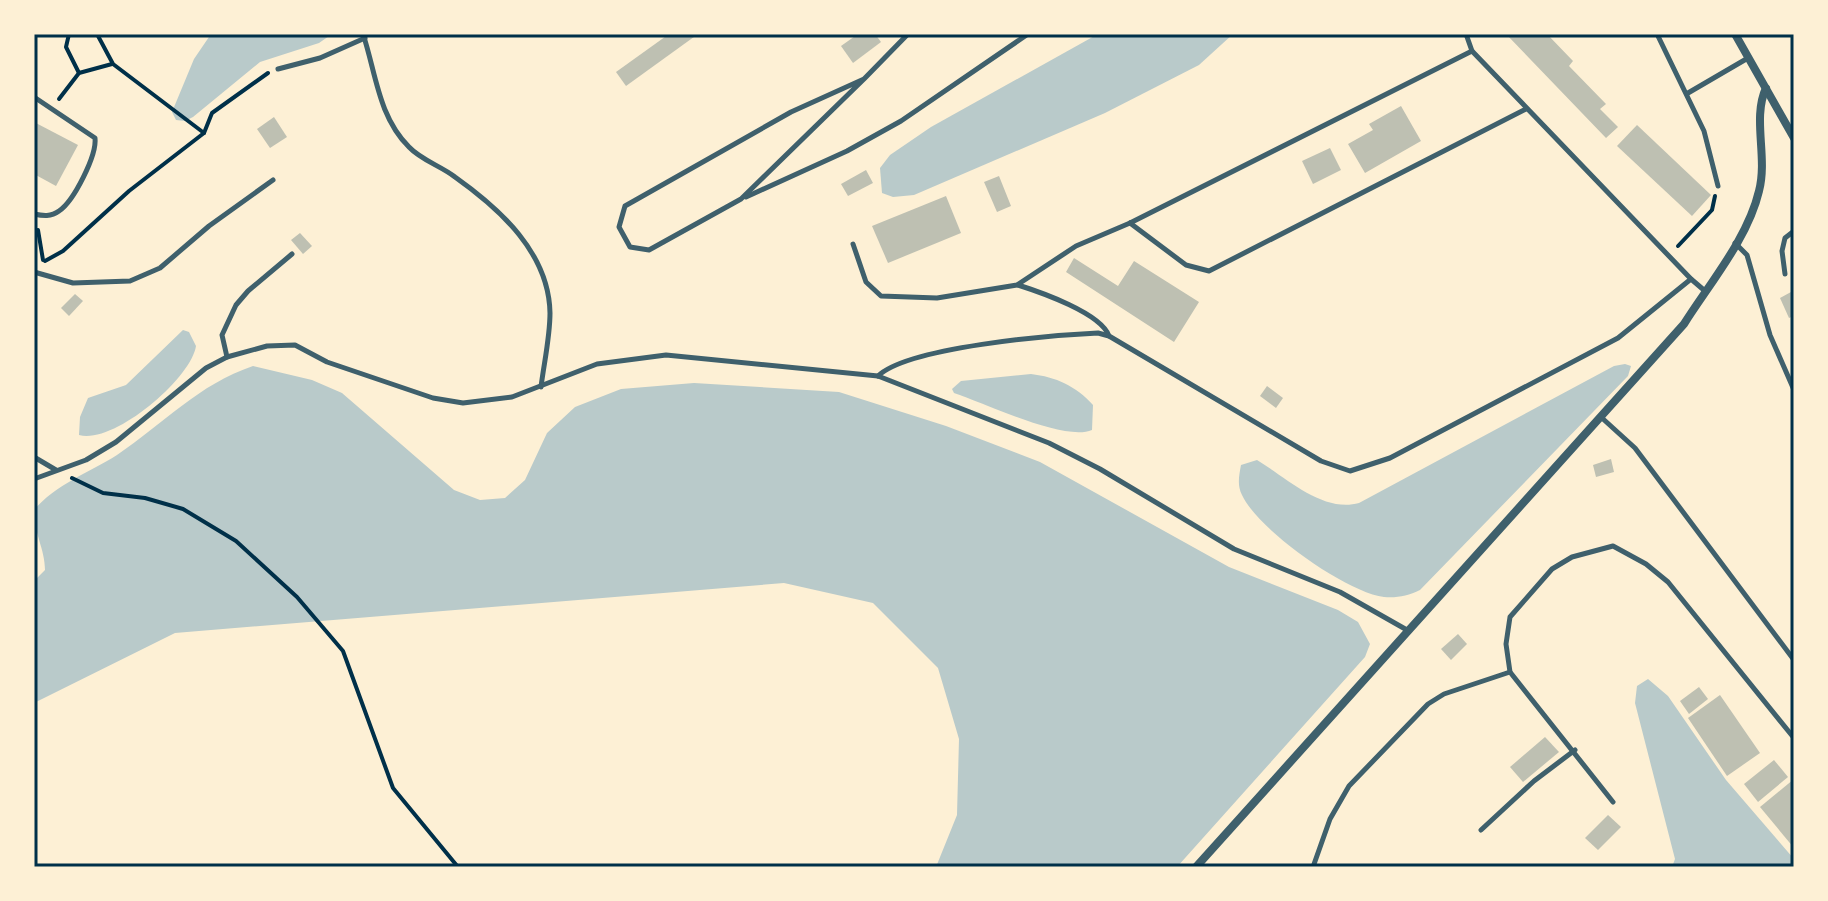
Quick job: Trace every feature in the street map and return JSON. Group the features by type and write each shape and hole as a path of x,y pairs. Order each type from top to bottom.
{"street":[{"path":"1735,34 1794,138"},
{"path":"1196,867 1684,324 1735,243 1759,191 1764,162 1760,101 1766,88"}],"lane":[{"path":"741,199 908,34"},
{"path":"864,79 791,112 625,206 619,227 630,247 649,250 741,199 847,151 901,121 1028,34"},
{"path":"1466,34 1472,51 1705,291"},
{"path":"1657,34 1704,131 1718,186"},
{"path":"278,69 320,58 364,36 386,114 410,149 454,176 498,211 523,237 542,273 550,312 541,387"},
{"path":"853,244 866,282 881,296 937,298 1017,285 1076,246 1130,223 1472,51"},
{"path":"1688,93 1748,58"},
{"path":"34,97 95,138 96,150 68,203 57,213 34,215"},
{"path":"1130,223 1186,265 1209,271 1526,109"},
{"path":"34,272 73,283 130,281 160,268 209,226 273,180"},
{"path":"1785,274 1785,238 1794,231"},
{"path":"1735,243 1747,255 1770,335 1794,390"},
{"path":"227,357 222,335 236,305 292,254"},
{"path":"1017,285 1049,295 1099,323 1109,336 1321,461 1350,471 1390,458 1618,338 1691,279"},
{"path":"878,376 897,362 1013,339 1067,334 1109,336"},
{"path":"34,479 86,460 116,442 206,368 227,357 267,346 295,345 327,362 433,398 463,403 512,397 597,364 666,355 878,376 1049,443 1100,469 1234,549 1340,592 1407,630"},
{"path":"1602,418 1635,448 1794,660"},
{"path":"34,457 56,470"},
{"path":"1613,802 1575,750 1510,672 1506,644 1510,617 1552,569 1572,557 1613,546 1646,564 1668,582 1794,738"},
{"path":"1313,867 1330,819 1349,786 1428,704 1444,694 1510,672"},
{"path":"1481,830 1534,781 1575,750"}],"path":[{"path":"69,34 66,47 79,73"},
{"path":"97,34 113,64 204,133"},
{"path":"53,108 79,73 113,64"},
{"path":"43,262 63,251 129,191 204,133 212,113 249,84 278,69"},
{"path":"1670,254 1712,210"},
{"path":"34,215 45,274"},
{"path":"56,470 103,493 145,498 183,509 236,541 297,597 343,651 393,788 458,867"}],"shaded area":[{"path":"211,34 332,34 319,43 260,62 193,117 185,121 176,120 172,112 194,59"},
{"path":"1098,34 1233,34 1199,65 1105,113 914,195 893,197 882,193 880,168 890,155 931,127"},
{"path":"183,330 189,332 196,346 191,360 166,391 130,420 111,430 79,435 80,417 88,398 126,385"},
{"path":"253,366 312,380 342,393 454,490 480,500 505,498 525,480 547,433 575,407 621,389 694,383 839,392 946,426 1040,462 1229,567 1338,610 1358,622 1370,644 1365,657 1177,867 936,867 957,815 959,739 938,668 873,603 784,583 175,633 34,703 34,581 45,570 34,510 52,493 117,455 198,394"},
{"path":"1614,366 1631,366 1628,376 1420,590 1411,594 1384,597 1368,593 1327,572 1266,525 1240,491 1241,465 1257,460 1319,499 1346,505 1359,503"},
{"path":"1031,374 1049,377 1086,398 1093,405 1092,430 1063,431 1044,426 954,393 952,389 961,381"},
{"path":"1648,679 1668,696 1726,780 1794,859 1794,867 1672,867 1675,859 1635,703 1637,686"}],"building":[{"path":"669,34 698,34 626,86 616,72"},
{"path":"858,34 875,34 881,42 853,63 841,46"},
{"path":"1506,34 1547,34 1573,61 1569,66 1606,104 1600,109 1618,127 1606,138"},
{"path":"1401,106 1421,141 1365,173 1348,144 1373,130 1369,124"},
{"path":"274,117 287,137 270,148 257,129"},
{"path":"34,122 78,145 56,186 34,174"},
{"path":"1637,125 1711,195 1692,216 1617,146"},
{"path":"1330,148 1341,170 1313,184 1302,161"},
{"path":"866,170 873,183 848,196 841,184"},
{"path":"999,176 1011,206 997,212 984,182"},
{"path":"946,196 961,233 888,263 872,226"},
{"path":"300,233 312,246 303,254 291,240"},
{"path":"1074,258 1118,286 1134,261 1199,302 1174,342 1066,272"},
{"path":"1791,292 1794,316 1789,318 1780,298"},
{"path":"75,294 83,301 69,316 61,308"},
{"path":"1267,386 1283,398 1276,408 1260,396"},
{"path":"1611,459 1614,472 1596,477 1593,465"},
{"path":"1458,634 1467,644 1451,660 1441,649"},
{"path":"1699,687 1708,699 1689,714 1680,701"},
{"path":"1720,695 1760,753 1727,776 1688,718"},
{"path":"1545,737 1559,752 1523,782 1510,767"},
{"path":"1774,760 1788,777 1758,802 1744,784"},
{"path":"1794,779 1794,848 1760,807"},
{"path":"1608,815 1621,827 1598,850 1585,838"}]}
